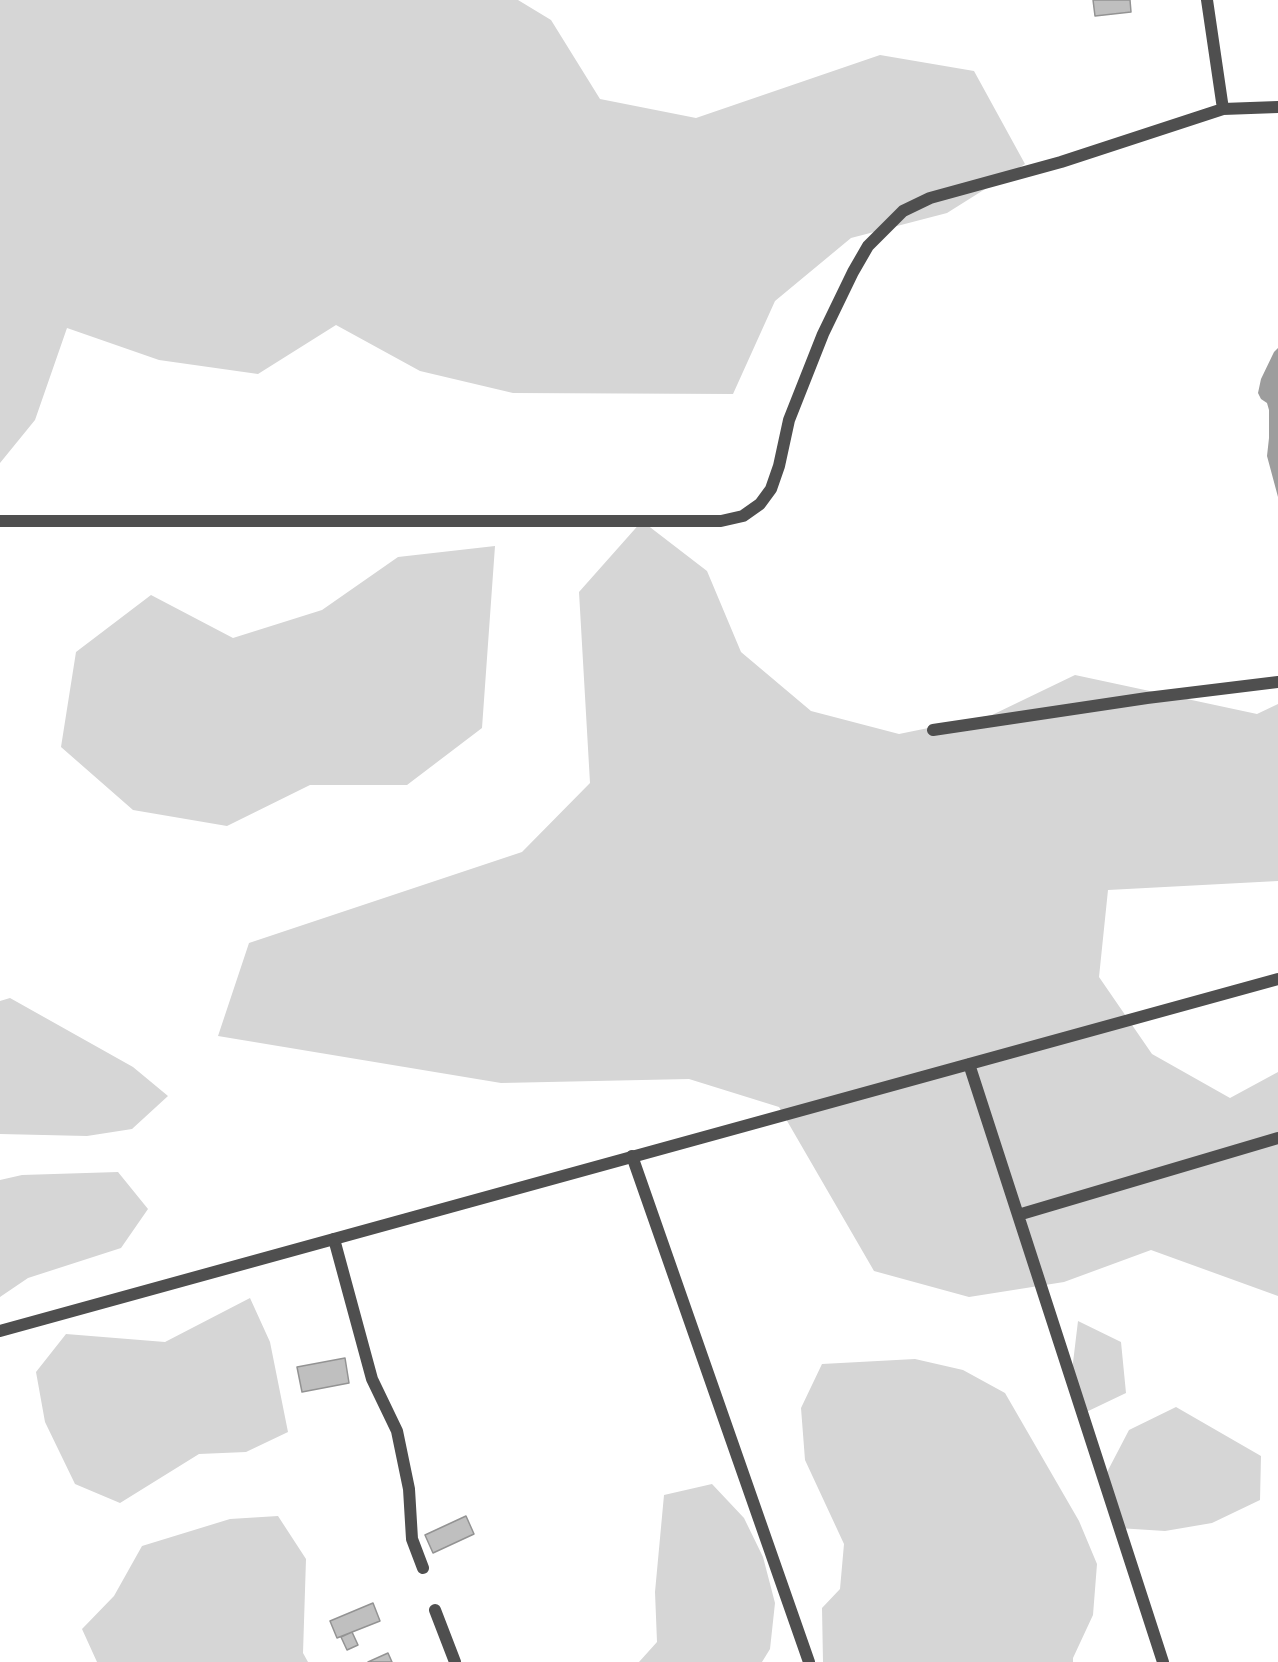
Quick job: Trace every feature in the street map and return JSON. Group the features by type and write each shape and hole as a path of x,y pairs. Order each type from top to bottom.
{"street":[{"path":"1208,0 1223,109"},
{"path":"0,521 721,522 743,516 760,504 771,489 779,466 789,420 823,334 853,272 868,246 903,211 930,198 1061,162 1223,109 1278,107"},
{"path":"933,730 1147,698 1278,682"},
{"path":"0,1331 1278,979"},
{"path":"969,1064 1163,1662"},
{"path":"1018,1215 1278,1138"},
{"path":"632,1156 809,1662"},
{"path":"334,1239 372,1379 397,1431 409,1489 412,1539 423,1568"},
{"path":"435,1610 455,1662"}],"shaded area":[{"path":"0,0 518,0 551,20 600,99 696,118 880,55 974,71 1025,164 947,213 851,238 775,301 733,394 513,393 420,371 336,325 258,374 159,360 67,328 35,420 0,463"},
{"path":"1278,348 1278,497 1267,456 1269,410 1267,403 1258,393 1261,379"},
{"path":"642,521 707,571 741,652 811,711 899,734 992,715 1075,675 1257,714 1278,704 1278,881 1108,890 1099,977 1152,1054 1230,1098 1278,1072 1278,1296 1151,1250 1064,1282 969,1297 874,1271 779,1107 689,1079 501,1083 218,1036 249,943 522,852 590,783 579,592"},
{"path":"495,546 482,728 407,785 310,785 227,826 133,810 61,747 76,652 151,595 233,638 322,610 398,557"},
{"path":"10,998 133,1067 168,1096 132,1129 87,1136 0,1134 0,1001"},
{"path":"118,1172 148,1209 121,1248 28,1278 0,1297 0,1180 22,1175"},
{"path":"250,1298 270,1342 288,1432 246,1452 199,1454 120,1503 75,1484 45,1422 36,1372 66,1334 165,1342"},
{"path":"1078,1321 1121,1342 1126,1393 1082,1414 1072,1371"},
{"path":"915,1359 963,1370 1005,1393 1079,1521 1097,1564 1093,1615 1073,1662 823,1662 822,1608 840,1589 844,1544 805,1460 801,1408 822,1364"},
{"path":"1176,1407 1261,1456 1260,1500 1212,1523 1165,1531 1118,1528 1105,1476 1129,1430"},
{"path":"712,1484 744,1518 763,1557 775,1603 770,1649 762,1662 639,1662 657,1642 655,1592 664,1495"},
{"path":"278,1516 306,1559 303,1653 308,1662 97,1662 82,1629 114,1596 142,1546 230,1519"}],"building":[{"path":"1093,0 1130,0 1131,12 1095,16"},
{"path":"345,1358 349,1383 302,1392 297,1367"},
{"path":"466,1516 474,1534 433,1553 425,1535"},
{"path":"373,1603 380,1621 337,1638 330,1621"},
{"path":"352,1632 358,1645 347,1650 341,1637"},
{"path":"388,1653 392,1662 368,1662"}]}
